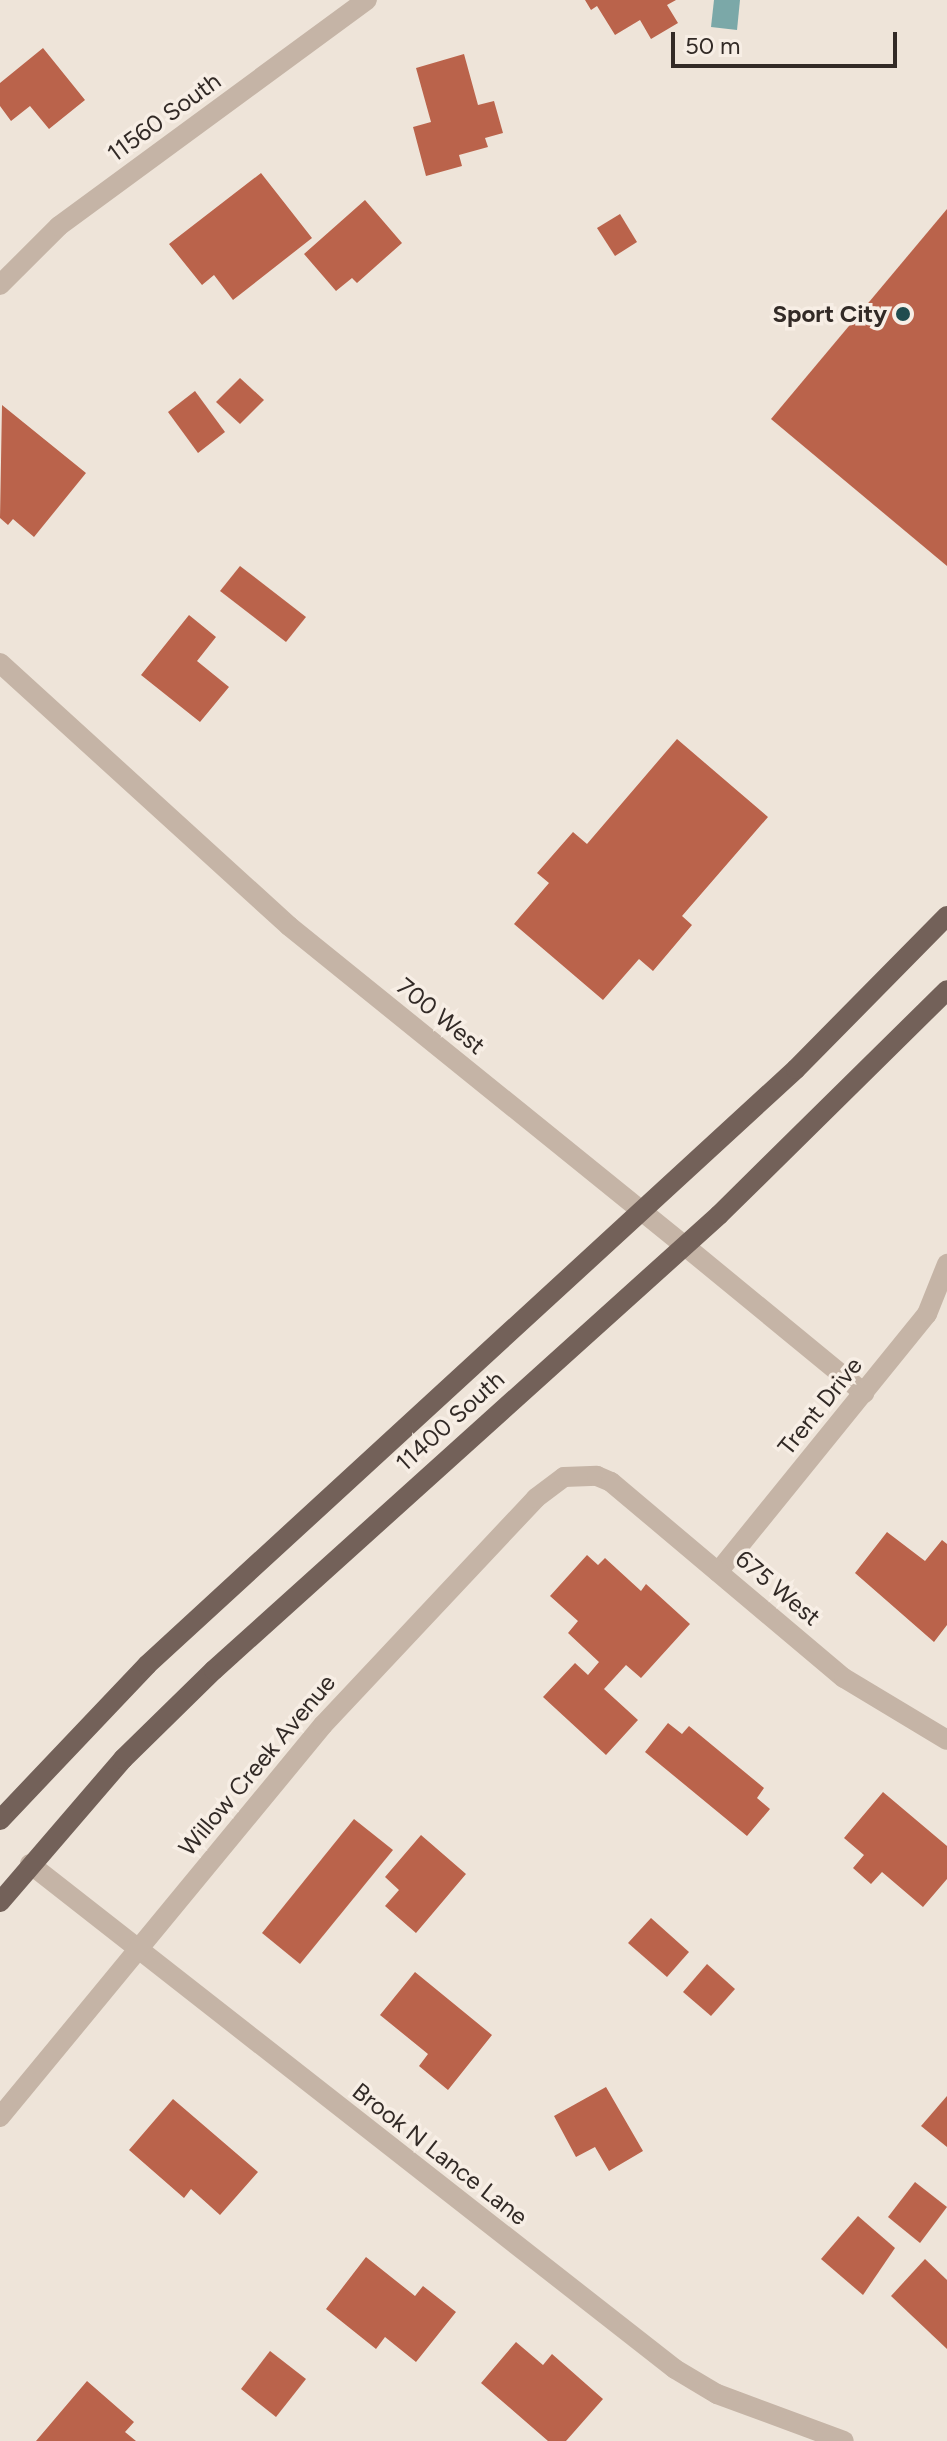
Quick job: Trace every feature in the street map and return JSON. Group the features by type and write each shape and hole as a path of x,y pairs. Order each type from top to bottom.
{"main road":[{"name":"11400 South","path":"0,1820 147,1665 796,1069 947,916"},
{"name":"11400 South","path":"0,1902 123,1759 214,1670 685,1246 947,990"}],"street":[{"name":"11560 South","path":"0,285 59,226 367,0"},
{"name":"700 West","path":"0,663 289,926 864,1393"},
{"name":"Trent Drive","path":"718,1572 927,1314 947,1264"},
{"name":"675 West","path":"580,1475 611,1482 844,1678 947,1740"},
{"name":"Willow Creek Avenue","path":"0,2117 407,1631 536,1498 564,1477 580,1475"},
{"name":"Brook N Lance Lane","path":"30,1864 675,2369 717,2394 844,2441"}],"water":[{"path":"714,0 740,0 737,30 711,27"}],"building":[{"path":"585,0 676,0 667,5 678,23 651,39 640,20 615,35 597,6 591,10"},
{"path":"43,48 85,100 49,129 30,106 11,121 0,106 0,83"},
{"path":"464,54 478,105 494,101 503,133 485,138 488,147 459,155 462,166 426,176 413,127 431,122 416,68"},
{"path":"261,173 312,238 233,300 214,275 202,285 169,244"},
{"path":"365,200 402,243 357,283 352,278 336,291 304,254"},
{"name":"Sport City","path":"947,209 947,566 771,419"},
{"path":"620,214 637,242 615,256 597,228"},
{"path":"240,378 264,400 240,424 216,402"},
{"path":"195,391 225,432 198,453 168,412"},
{"path":"2,405 86,473 34,537 13,519 8,525 0,518"},
{"path":"240,566 306,617 286,642 220,591"},
{"path":"189,615 216,637 197,661 229,687 200,722 141,675"},
{"path":"677,739 768,817 682,916 692,925 653,971 639,959 603,1000 514,924 549,883 537,873 573,832 587,844"},
{"path":"887,1532 925,1561 942,1540 947,1544 947,1625 934,1642 855,1573"},
{"path":"587,1555 598,1565 605,1558 641,1591 646,1584 690,1624 641,1678 626,1665 604,1689 638,1720 606,1755 543,1697 575,1663 588,1675 599,1662 568,1633 578,1621 550,1596"},
{"path":"668,1723 682,1734 689,1726 764,1788 757,1798 770,1809 747,1836 645,1752"},
{"path":"883,1792 947,1846 947,1879 923,1907 882,1872 871,1884 853,1868 864,1855 844,1838"},
{"path":"354,1819 393,1850 300,1964 262,1933"},
{"path":"421,1835 466,1874 416,1933 385,1906 399,1890 385,1877"},
{"path":"651,1918 689,1952 667,1977 628,1943"},
{"path":"707,1964 735,1989 711,2016 683,1992"},
{"path":"415,1972 492,2035 448,2090 419,2066 428,2054 380,2015"},
{"path":"606,2087 643,2151 609,2171 595,2147 576,2157 554,2116"},
{"path":"947,2096 947,2147 921,2126"},
{"path":"173,2099 258,2172 220,2215 191,2189 184,2198 129,2150"},
{"path":"915,2182 947,2207 920,2243 888,2217"},
{"path":"858,2216 895,2248 863,2295 821,2259"},
{"path":"366,2257 415,2296 423,2286 456,2312 416,2362 385,2337 376,2349 326,2309"},
{"path":"925,2259 947,2280 947,2349 891,2296"},
{"path":"516,2342 543,2365 552,2354 603,2399 566,2441 548,2441 481,2383"},
{"path":"270,2351 306,2379 276,2417 241,2389"},
{"path":"87,2381 134,2422 125,2432 136,2441 36,2441"}],"place":[{"name":"Sport City","path":"903,314"}]}
